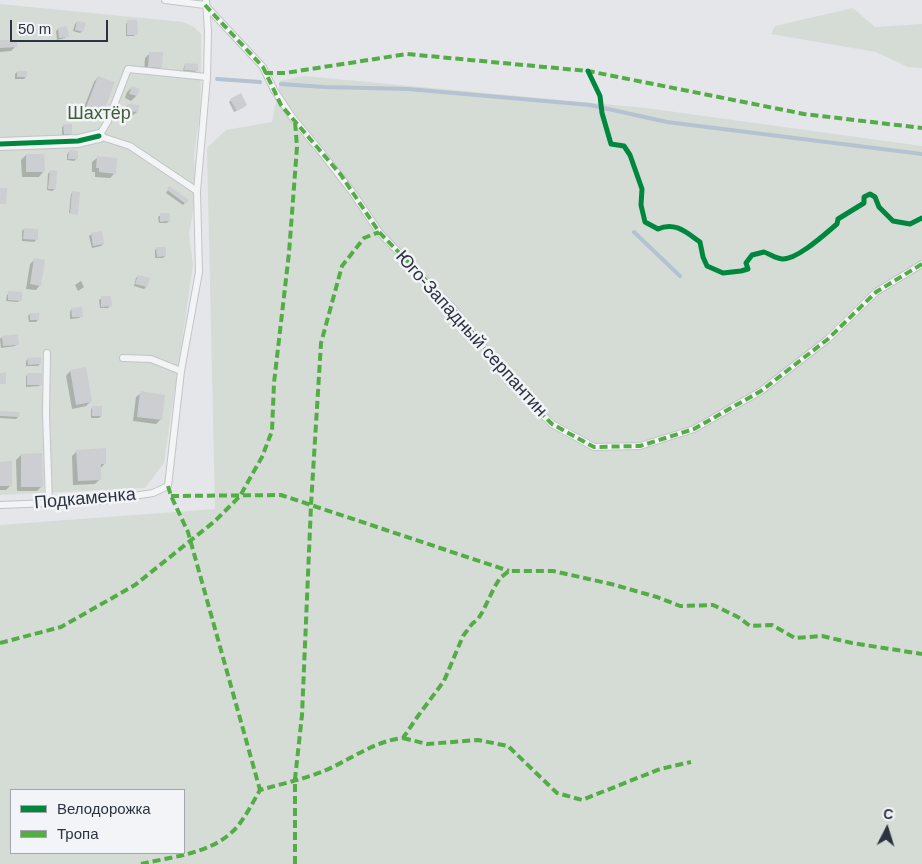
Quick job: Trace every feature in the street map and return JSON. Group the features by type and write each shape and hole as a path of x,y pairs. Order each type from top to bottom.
{"street":[{"path":"0,144 78,141 99,136"}],"lane":[{"path":"123,358 152,359 181,371 199,272 197,191 207,77 208,32 206,2 196,4 165,0"},
{"path":"171,0 196,4"},
{"name":"Юго-Западный серпантин","path":"206,2 262,68 292,117 353,193 379,232 454,309 518,390 552,424 594,447 640,446 694,429 761,391 828,340 876,292 922,264"},
{"path":"197,191 130,146 99,136 108,121 128,69 207,77"},
{"path":"47,354 46,413 49,504"},
{"name":"Подкаменка","path":"0,505 101,501 152,493 168,486 181,371"}],"green space":[{"name":"Шахтёр","path":"0,4 183,22 194,27 201,34 200,112 194,154 196,197 189,234 193,265 164,463 145,488 0,495"},
{"path":"853,8 875,27 922,24 922,68 908,67 876,52 771,34 775,26"},
{"path":"304,76 646,108 922,146 922,864 0,864 0,525 215,509 207,148 226,130 272,122 280,81"}],"building":[{"path":"127,20 137,20 138,35 127,35"},
{"path":"77,21 86,23 83,32 75,30"},
{"path":"67,26 69,37 59,38 58,28"},
{"path":"0,40 17,40 17,47 0,48"},
{"path":"149,52 163,52 162,68 148,67"},
{"path":"185,63 198,64 198,71 184,70"},
{"path":"17,71 27,71 27,77 17,77"},
{"path":"98,76 115,82 102,116 85,110"},
{"path":"132,86 140,89 137,96 129,94"},
{"path":"241,93 247,105 237,111 230,99"},
{"path":"128,104 139,105 138,112 127,111"},
{"path":"63,124 72,124 72,134 64,134"},
{"path":"69,150 78,151 78,159 68,159"},
{"path":"26,154 44,154 45,172 26,172"},
{"path":"97,156 117,158 116,174 99,172 99,168 96,168"},
{"path":"50,170 57,171 56,189 48,189"},
{"path":"169,186 189,200 186,204 167,190"},
{"path":"0,188 7,188 6,204 0,204"},
{"path":"72,191 80,192 78,215 70,214"},
{"path":"160,213 170,213 170,221 160,222"},
{"path":"24,228 38,229 38,240 23,239"},
{"path":"102,231 104,244 93,246 91,233"},
{"path":"156,247 166,247 166,256 157,257"},
{"path":"34,258 45,260 41,286 30,284"},
{"path":"138,275 150,278 147,287 135,284"},
{"path":"8,291 22,292 22,301 8,300"},
{"path":"101,296 111,296 112,306 101,307"},
{"path":"82,307 83,317 72,317 71,308"},
{"path":"30,313 39,313 39,320 30,320"},
{"path":"18,334 19,345 3,346 2,336"},
{"path":"41,357 41,364 28,365 27,358"},
{"path":"86,367 92,402 76,405 70,370"},
{"path":"6,372 6,384 0,384 0,373"},
{"path":"27,373 42,373 42,385 27,385"},
{"path":"140,391 165,395 162,420 137,417"},
{"path":"92,406 102,406 102,416 92,416"},
{"path":"0,411 20,412 19,417 0,416"},
{"path":"106,448 106,464 101,464 101,480 78,481 76,450"},
{"path":"42,453 43,487 21,487 21,454"},
{"path":"12,461 12,486 0,486 0,462"}],"waterway":[{"path":"217,79 260,82"},
{"path":"281,84 408,89 590,105 667,122 922,154"},
{"path":"634,232 680,276"}],"marked path":[{"path":"205,5 263,67 281,105 341,175 379,232 454,309 517,390 552,424 594,447 640,446 694,429 761,391 828,339 876,292 922,264"},
{"path":"265,73 285,73 407,54 588,71 804,114 922,128"},
{"path":"0,643 61,627 135,585 215,521 240,496 262,457 272,431 274,383 289,253 297,147 295,121"},
{"path":"295,864 295,779 302,715 311,505 321,343 342,266 364,238 379,232"},
{"path":"168,486 188,532 260,790"},
{"path":"171,496 281,495 509,571"},
{"path":"141,864 192,853 217,843 237,827 260,790 316,774 334,767 372,747 403,738 444,681 463,636 478,619 500,578 509,571 553,571 611,584 657,597 680,606 713,605 738,617 750,626 772,625 795,638 822,636 852,643 922,654"},
{"path":"403,738 427,744 478,740 508,746 557,793 582,800 660,769 691,762"}],"cycle path":[{"path":"588,71 600,96 602,113 611,144 624,146 630,155 642,189 641,205 645,222 658,229 670,226 681,229 700,242 707,266 723,273 741,271 748,269 746,263 752,255 764,252 783,259 796,255 837,224 838,219 864,203 864,197 870,194 875,197 879,207 893,221 910,224 922,218"},
{"path":"0,144 78,141 99,136"}]}
